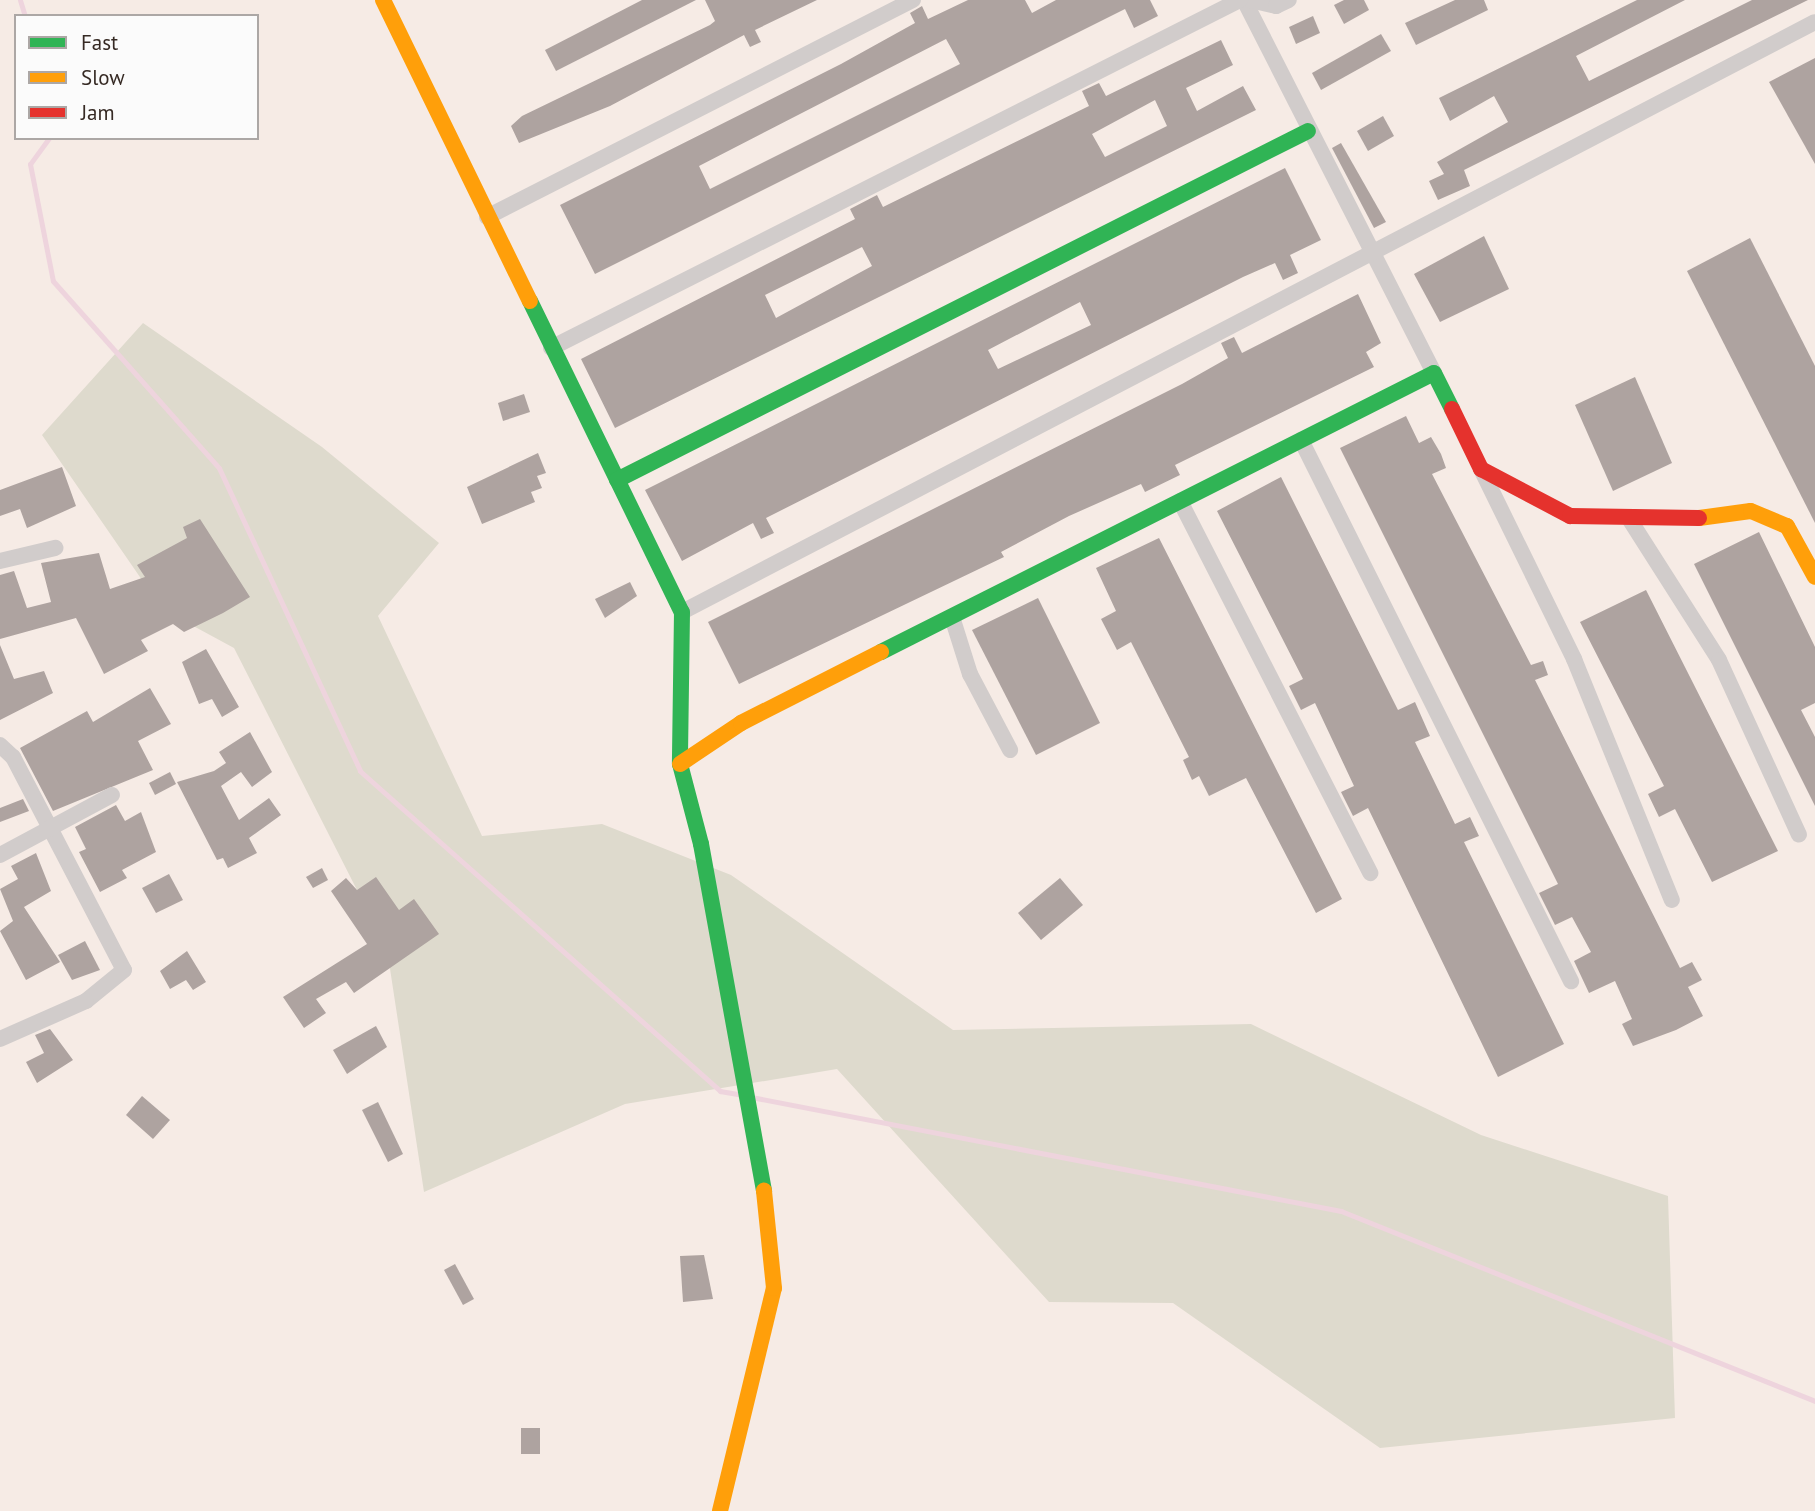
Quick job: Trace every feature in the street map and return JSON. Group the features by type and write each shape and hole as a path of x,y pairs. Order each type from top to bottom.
{"street":[{"path":"383,0 682,612 680,764 772,1236 774,1288 720,1511"},
{"path":"487,217 913,0"},
{"path":"551,348 1242,0 1375,255 1574,659 1672,900"},
{"path":"1250,0 1276,6 1289,0"},
{"path":"682,612 1375,255 1815,22"},
{"path":"617,480 1308,131"},
{"path":"680,764 741,723 1434,373"},
{"path":"1301,440 1571,981"},
{"path":"1480,469 1570,516 1689,519 1751,510 1787,527 1815,577"},
{"path":"1180,501 1370,873"},
{"path":"1628,517 1719,660 1799,835"},
{"path":"0,561 55,548"},
{"path":"952,617 970,674 1010,750"},
{"path":"0,745 13,757 124,970 86,1001 0,1039"},
{"path":"0,855 49,824 112,795"}],"shaded area":[{"path":"143,323 322,447 439,543 378,616 482,836 602,824 731,875 953,1030 1251,1024 1481,1135 1668,1196 1675,1418 1380,1448 1173,1303 1049,1302 837,1069 625,1104 424,1192 387,949 234,648 162,609 42,435"}],"building":[{"path":"642,0 696,0 556,71 545,50"},
{"path":"705,0 817,0 755,30 761,42 750,47 744,35 610,106 519,143 511,126 522,116 710,25 715,21"},
{"path":"968,0 1025,0 1032,13 1056,0 1150,0 1158,16 1134,28 1125,9 595,274 560,205 841,64 915,23 910,13 922,6 928,19","holes":["946,39 960,64 710,189 699,166"]},
{"path":"1344,0 1364,0 1369,10 1344,24 1334,5"},
{"path":"1455,0 1484,0 1488,10 1416,45 1405,23"},
{"path":"1637,0 1685,0 1576,56 1589,81 1752,0 1808,0 1464,170 1470,186 1438,200 1429,181 1444,174 1437,162 1508,122 1494,96 1450,121 1439,98"},
{"path":"1313,16 1320,33 1296,44 1289,27"},
{"path":"1381,34 1391,51 1321,90 1312,73"},
{"path":"1221,40 1233,65 1186,88 1197,111 1243,86 1256,110 615,428 581,359 855,219 850,209 877,195 883,207 1089,106 1082,91 1099,83 1106,96","holes":["1155,100 1167,126 1105,157 1092,134","862,247 872,266 776,318 765,295"]},
{"path":"1815,58 1815,164 1769,82"},
{"path":"1383,116 1394,136 1368,151 1357,131"},
{"path":"1341,143 1386,222 1374,228 1332,148"},
{"path":"1285,168 1321,240 1290,255 1298,273 1283,280 1275,263 1243,277 766,518 774,533 761,539 753,523 682,561 645,490","holes":["1080,302 1091,325 998,369 988,350"]},
{"path":"1484,236 1509,289 1440,322 1414,274"},
{"path":"1750,238 1815,366 1815,523 1687,271"},
{"path":"1358,294 1381,343 1366,352 1374,367 1175,465 1180,475 1145,492 1141,484 1069,516 1001,552 1004,557 739,684 708,622 1182,384 1228,358 1221,343 1234,337 1242,353"},
{"path":"1635,377 1672,463 1613,491 1575,405"},
{"path":"524,394 530,412 503,421 498,403"},
{"path":"1406,416 1419,443 1431,437 1441,454 1446,468 1432,474 1531,665 1543,661 1548,675 1535,680 1680,968 1692,962 1702,980 1688,987 1703,1016 1676,1030 1633,1046 1622,1024 1632,1019 1615,981 1589,993 1574,961 1591,952 1572,917 1555,925 1539,893 1558,884 1340,448"},
{"path":"538,453 546,473 537,476 542,488 531,492 535,502 482,524 467,487"},
{"path":"62,467 76,506 27,528 20,509 0,516 0,490"},
{"path":"1281,477 1398,710 1415,702 1430,736 1415,742 1455,824 1470,817 1479,836 1464,842 1564,1044 1498,1077 1368,808 1353,816 1341,792 1354,786 1315,703 1301,710 1289,686 1303,679 1217,511"},
{"path":"200,519 250,597 184,632 173,624 141,640 148,651 104,674 76,618 0,639 0,575 14,571 27,608 51,602 41,563 99,553 110,589 145,577 137,565 187,538 183,527"},
{"path":"1759,532 1815,647 1815,703 1801,710 1815,737 1815,806 1694,564"},
{"path":"1159,538 1342,899 1316,913 1246,778 1209,796 1199,776 1192,780 1183,760 1189,757 1131,642 1117,650 1101,619 1116,611 1096,568"},
{"path":"630,582 637,596 605,618 595,599"},
{"path":"1646,590 1778,851 1712,882 1675,809 1659,817 1648,794 1664,786 1580,622"},
{"path":"1038,598 1100,723 1036,755 972,630"},
{"path":"0,645 14,679 44,671 53,693 0,720"},
{"path":"206,649 239,707 222,717 212,699 199,704 182,662"},
{"path":"150,688 171,724 138,741 153,770 53,811 20,748 87,711 93,722"},
{"path":"250,732 272,772 252,787 241,772 221,786 239,820 269,798 281,815 249,838 257,853 228,868 223,858 217,860 177,782 214,771 226,763 219,752"},
{"path":"170,772 176,784 155,795 149,783"},
{"path":"23,799 29,811 0,822 0,808"},
{"path":"116,805 125,821 141,812 156,852 122,870 127,878 100,892 79,852 86,849 75,827"},
{"path":"36,853 51,891 24,907 60,962 26,980 0,931 13,921 0,889 18,879 11,866"},
{"path":"322,868 328,880 313,888 306,877"},
{"path":"169,874 183,900 156,913 142,888"},
{"path":"376,877 399,910 414,899 439,934 354,993 346,982 316,999 326,1013 304,1028 283,997 367,944 331,891 346,878 357,890"},
{"path":"1060,878 1083,905 1041,940 1018,913"},
{"path":"85,941 100,970 72,980 58,955"},
{"path":"187,951 206,982 193,990 186,980 170,989 160,971"},
{"path":"376,1026 387,1047 347,1074 333,1050"},
{"path":"50,1029 73,1060 37,1083 26,1062 44,1053 35,1035"},
{"path":"142,1096 170,1120 153,1139 126,1115"},
{"path":"378,1102 403,1154 388,1162 362,1110"},
{"path":"704,1255 713,1299 683,1302 680,1256"},
{"path":"455,1264 474,1299 463,1305 444,1270"},
{"path":"521,1428 540,1428 540,1454 521,1454"}],"waterway":[{"path":"20,0 24,14"},
{"path":"48,140 30,164 53,281 219,468 360,771 720,1091 742,1095"},
{"path":"751,1097 1341,1211 1815,1401"}],"traffic: fast":[{"path":"617,480 1308,131"},
{"path":"530,301 682,612 680,764 701,844 764,1191"},
{"path":"881,652 1434,373 1452,409"}],"traffic: slow":[{"path":"383,0 530,301"},
{"path":"1699,518 1751,511 1787,526 1815,577"},
{"path":"680,764 741,723 881,652"},
{"path":"720,1511 774,1288 764,1191"}],"traffic: jam":[{"path":"1452,409 1481,469 1570,516 1699,518"}]}
